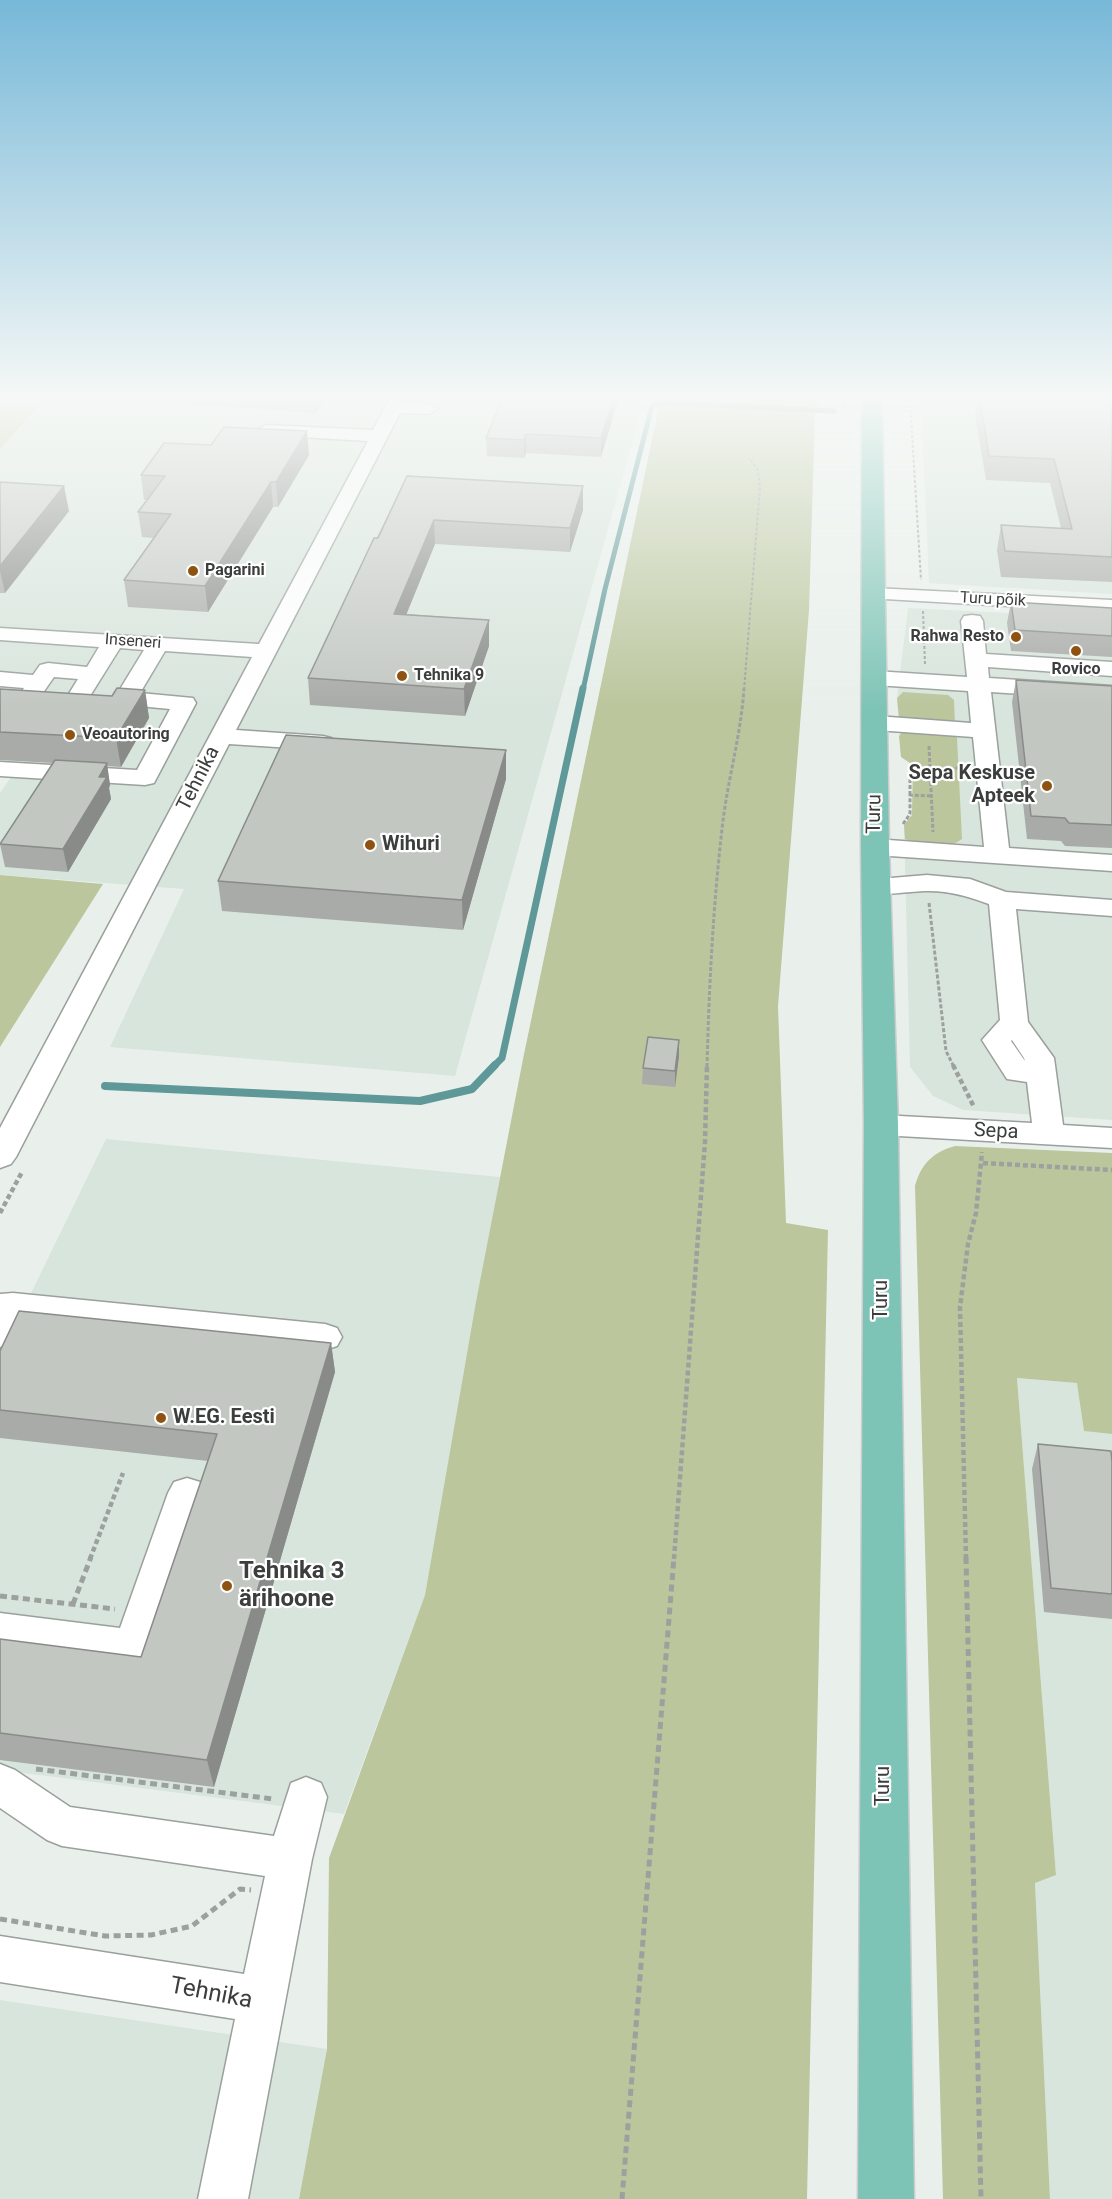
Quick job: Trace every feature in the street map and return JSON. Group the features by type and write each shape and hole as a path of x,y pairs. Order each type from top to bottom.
{"main road":[{"name":"Turu","path":"873,503 875,847 881,1125 886,2199"}],"street":[{"name":"Tehnika","path":"0,1157 345,503"},
{"name":"Turu põik","path":"874,594 1112,606"},
{"path":"972,621 997,854"},
{"name":"Inseneri","path":"0,634 266,651"},
{"path":"93,674 48,670 25,703 72,706 93,674 114,641"},
{"path":"0,769 145,778 185,703 125,699 158,644"},
{"path":"976,660 1112,669"},
{"path":"875,678 1112,693"},
{"path":"0,679 40,682"},
{"path":"876,723 983,731"},
{"path":"221,736 345,745"},
{"path":"875,847 1112,863"},
{"path":"876,886 927,883 970,887 1002,900 1112,908"},
{"path":"1002,900 1014,1022 1039,1058 1049,1135"},
{"name":"Sepa","path":"881,1125 1112,1138"},
{"path":"4,1315 325,1337"},
{"path":"0,1630 133,1647 187,1493"},
{"path":"12,1775 62,1826 290,1859"},
{"path":"262,2000 290,1859 305,1800"},
{"name":"Tehnika","path":"0,1959 262,2000 223,2199"}],"path":[{"path":"622,2199 690,1357 705,1142 710,968 722,826 742,720 757,503"},
{"path":"916,503 926,681"},
{"path":"928,727 933,850"},
{"path":"903,828 903,822 910,814 910,775 956,767 987,766"},
{"path":"910,795 931,796"},
{"path":"927,883 946,1051 969,1093 982,1132 983,1163 960,1307 981,2199"},
{"path":"983,1163 1112,1170"},
{"path":"73,1604 123,1473"},
{"path":"0,1596 146,1612"},
{"path":"12,1775 305,1800"},
{"path":"0,1919 105,1936 151,1935 192,1926 240,1889 254,1890"}],"shaded area":[{"path":"0,503 615,503 455,1076 110,1047 184,889 0,875 0,793 11,777 0,776"},
{"path":"925,503 1112,503 1112,594 929,583"},
{"path":"908,608 1112,618 1112,1120 963,1110 933,1096 910,1067 904,825 912,815 913,765 901,757 897,698"},
{"path":"106,1139 500,1177 425,1595 344,1814 0,1770 0,1357"},
{"path":"1017,1378 1078,1383 1085,1431 1112,1434 1112,2199 1050,2199 1035,1883 1056,1875"},
{"path":"0,2000 327,2049 299,2199 0,2199"}],"green space":[{"path":"639,503 812,503 809,610 778,1006 786,1223 828,1230 807,2199 299,2199 327,2049 329,1858 425,1595 476,1302 523,1059"},
{"path":"903,692 948,695 954,700 955,725 899,718 897,698"},
{"path":"905,729 951,733 957,738 962,839 955,843 934,846 905,839 904,825 912,815 913,765 901,757 899,736"},
{"path":"0,875 103,884 0,1047"},
{"path":"955,1146 1112,1153 1112,1434 1084,1431 1077,1383 1017,1378 1056,1875 1035,1883 1050,2199 943,2199 915,1186 924,1165 934,1155"}],"building":[{"path":"0,503 51,503 0,566"},
{"path":"145,503 258,503 205,586 124,580 171,514 138,512"},
{"path":"395,503 578,503 570,528 434,520 394,614 489,620 464,689 308,678 374,538 378,538"},
{"path":"1065,503 1112,503 1112,557 1005,551 1001,525 1072,529"},
{"path":"1011,602 1112,608 1112,636 1015,630"},
{"path":"1016,680 1112,686 1112,825 1069,823 1065,818 1031,816"},
{"path":"117,688 145,690 116,738 0,732 0,689 112,696"},
{"name":"Wihuri","path":"286,735 506,750 462,900 218,881"},
{"path":"55,760 107,763 99,777 107,777 63,849 0,844"},
{"path":"648,1037 679,1040 675,1071 643,1068"},
{"path":"19,1311 331,1343 207,1760 0,1733 0,1639 141,1657 217,1434 0,1410 0,1351"},
{"path":"1038,1444 1111,1451 1112,1594 1051,1588"}],"waterway":[{"path":"583,690 627,503"},
{"path":"495,1065 502,1058 583,688"},
{"path":"105,1086 420,1101 472,1089 495,1065"}],"place":[{"name":"Pagarini","path":"193,571"},
{"name":"Rahwa Resto","path":"1016,637"},
{"name":"Rovico","path":"1076,651"},
{"name":"Tehnika 9","path":"402,676"},
{"name":"Veoautoring","path":"70,735"},
{"name":"Sepa Keskuse Apteek","path":"1047,786"},
{"name":"Wihuri","path":"370,845"},
{"name":"W.EG. Eesti","path":"161,1418"},
{"name":"Tehnika 3 ärihoone","path":"227,1586"}]}
